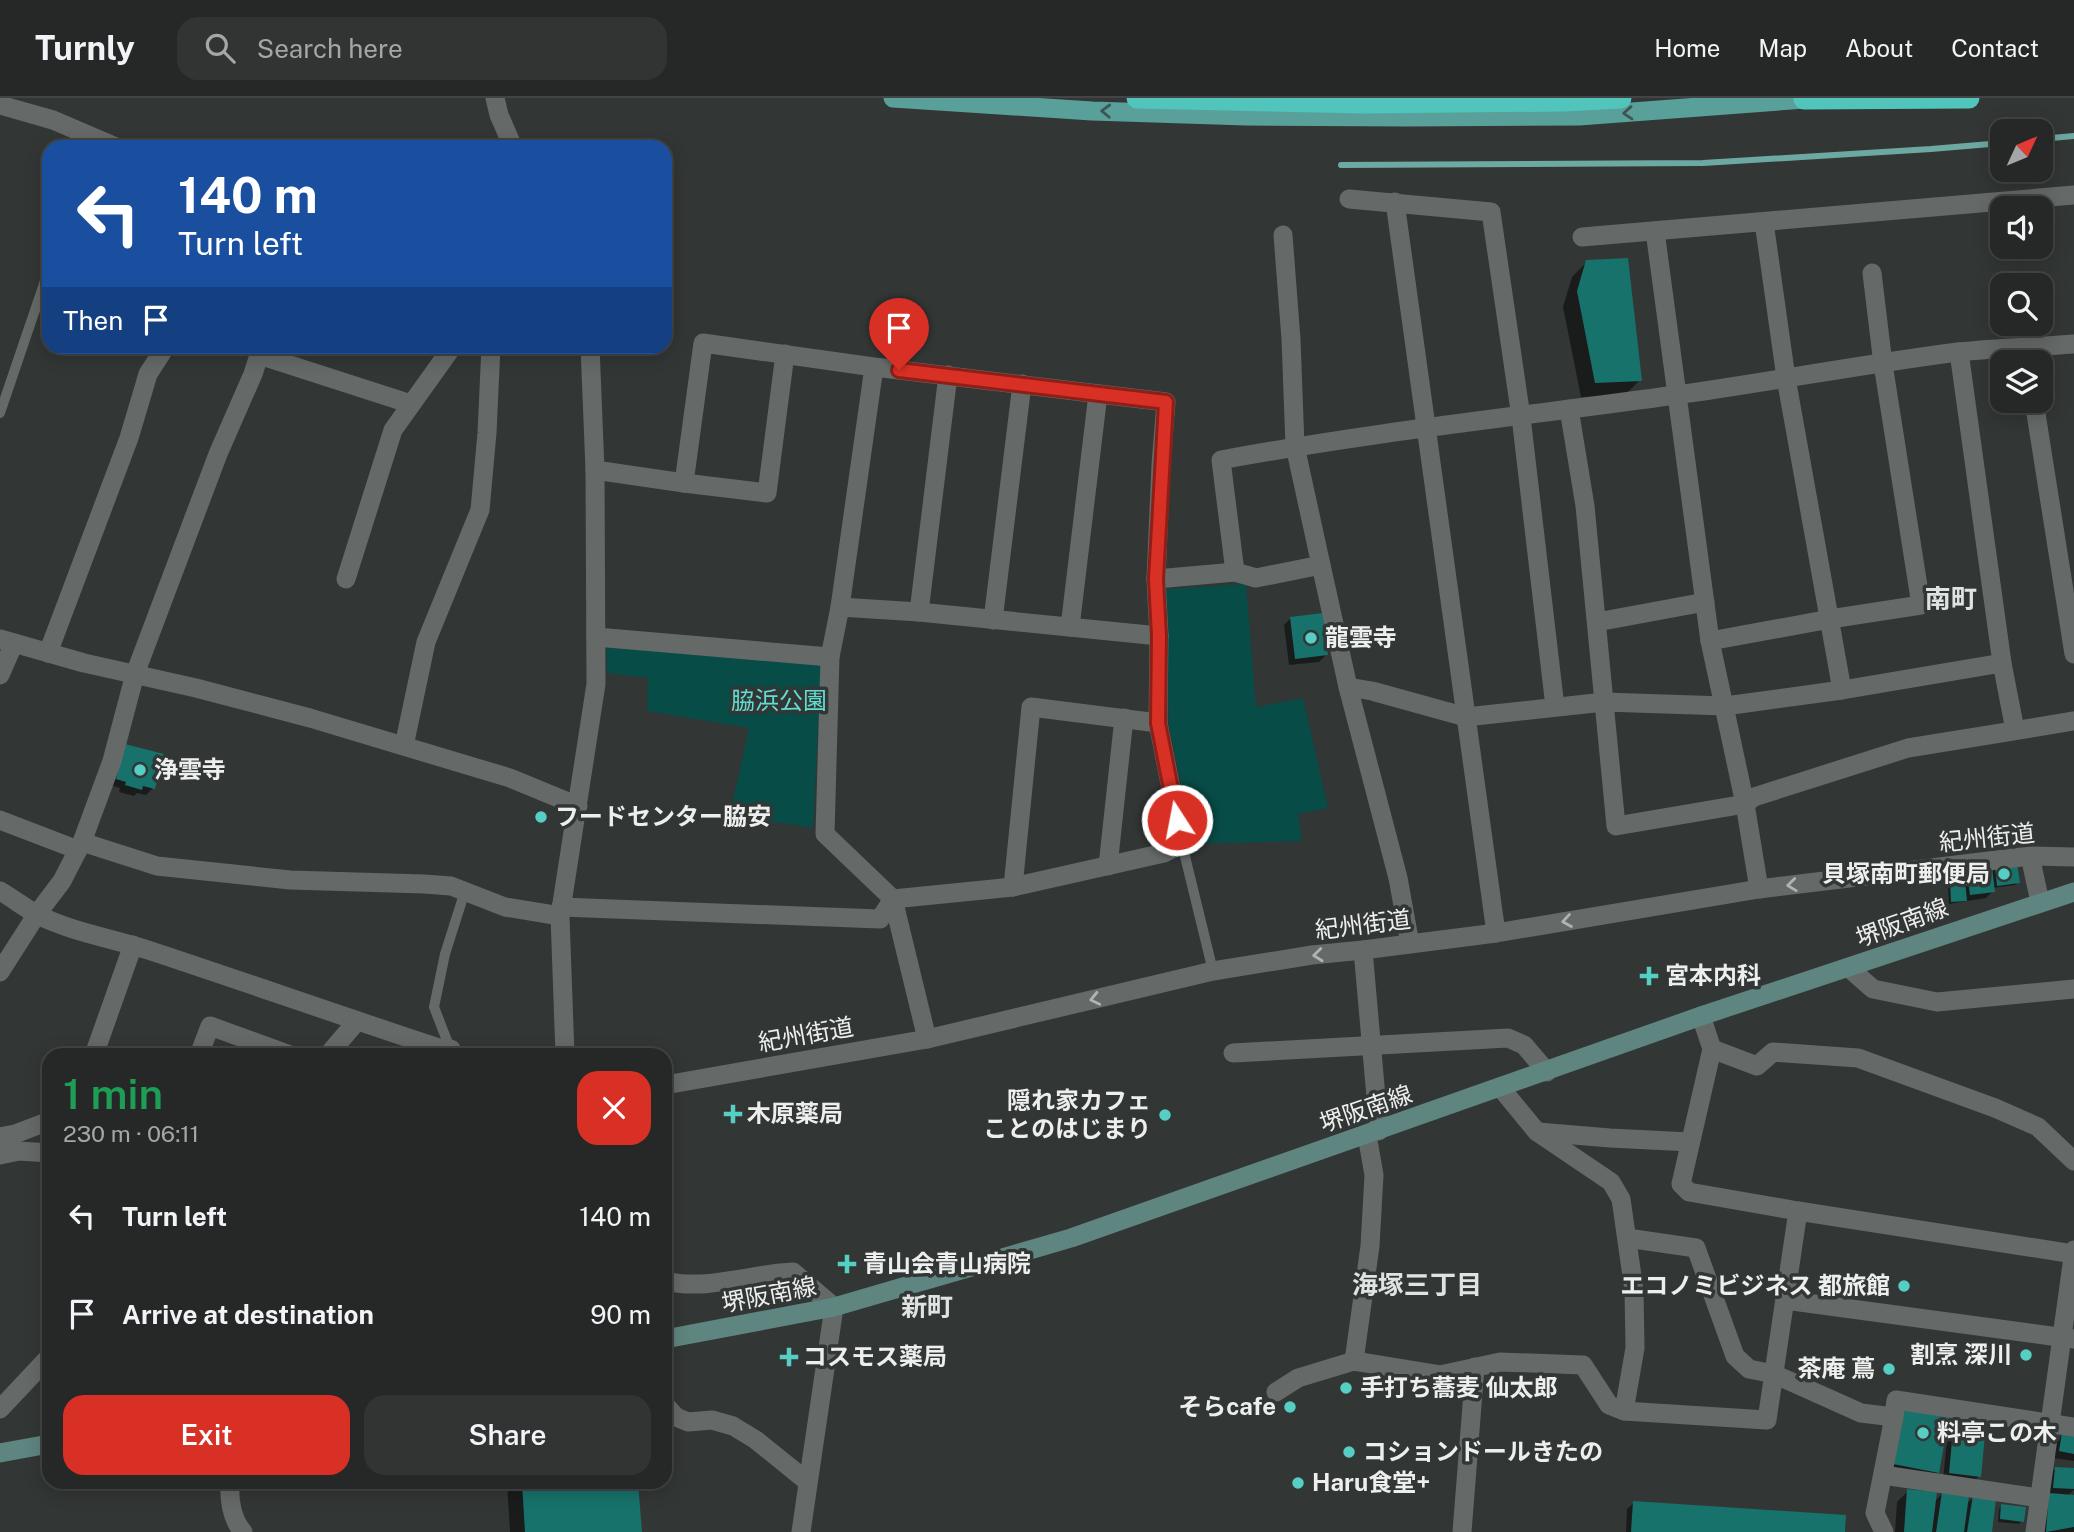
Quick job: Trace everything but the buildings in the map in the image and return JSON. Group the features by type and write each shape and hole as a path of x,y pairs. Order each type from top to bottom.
{"highway":[{"path":"1137,98 1364,103 1563,102 1621,98"},
{"path":"1811,99 1969,98"}],"main road":[{"path":"893,98 1092,111 1407,117 1579,117 1811,99"},
{"name":"堺阪南線","path":"672,1338 834,1307 1071,1238 1701,1016 2074,892"},
{"path":"0,1453 42,1445"}],"street":[{"path":"495,98 510,140"},
{"path":"0,105 53,120 100,140"},
{"path":"1582,237 2074,195"},
{"path":"1349,199 1491,212 1521,417 1555,707"},
{"path":"1395,202 1496,933"},
{"path":"1764,222 1786,378 1842,690"},
{"path":"1655,231 1710,641 1745,804 1759,889"},
{"path":"1283,235 1295,446 1348,687 1398,878 1410,944"},
{"path":"1710,641 1922,606 1883,364 1872,273"},
{"path":"684,483 703,343 874,367 1166,402 1156,579 1159,636 1158,723 1182,844 1164,853 1013,887 893,899"},
{"path":"2048,350 2074,344"},
{"path":"1235,572 1220,460 1425,427 1521,417 1959,352 1990,353"},
{"path":"1959,352 2002,663 2015,730"},
{"path":"48,653 129,438 148,374 161,354"},
{"path":"0,972 62,881 80,846 112,761 135,674 218,454 260,354"},
{"path":"269,354 411,404"},
{"path":"346,579 393,430 447,354"},
{"path":"404,746 426,642 480,510 491,354"},
{"path":"565,1048 561,912 596,684 595,470 590,354"},
{"path":"595,470 767,494 785,354"},
{"path":"874,367 840,607 830,657 825,834 893,899 927,1039"},
{"path":"919,612 948,376"},
{"path":"993,620 1022,384"},
{"path":"1070,627 1098,394"},
{"path":"1569,409 1585,506 1616,826 1745,804 1754,797 1908,748 2074,721"},
{"path":"2036,413 2074,654"},
{"path":"1156,579 1235,572 1256,578 1321,565"},
{"path":"1597,622 1705,602"},
{"path":"840,607 919,612 1159,636"},
{"path":"596,637 830,657"},
{"path":"0,675 7,641 310,718 510,778 578,806"},
{"path":"1348,687 1466,716 1604,702 1725,706 1842,690 2002,663"},
{"path":"1013,887 1031,707 1158,723"},
{"path":"1108,866 1124,718"},
{"path":"0,820 80,846 157,866 290,880 452,887 505,906 561,912 880,919 893,899"},
{"path":"2030,856 2040,902"},
{"name":"紀州街道","path":"672,1084 927,1039 1213,971 1312,955 1496,933 1759,889 2030,856 2074,856"},
{"path":"0,891 37,914 83,932 133,945 260,986 439,1048"},
{"path":"96,1048 133,945"},
{"path":"1354,1361 1371,1234 1374,1175 1372,1045 1363,950"},
{"path":"1849,968 1873,989 1937,1002 2074,989"},
{"path":"1701,1016 1712,1049 1681,1184 1689,1192 2074,1253 2067,1338 2049,1423 2035,1532"},
{"path":"334,1048 357,1021"},
{"path":"201,1048 210,1026 271,1048"},
{"path":"1233,1053 1508,1038 1524,1045 1547,1072"},
{"path":"1712,1049 1757,1066 1773,1052 1858,1058 2038,1126 2074,1161"},
{"path":"1500,1087 1537,1132 1611,1182 1621,1199 1634,1290 1635,1348 1624,1411"},
{"path":"0,1136 15,1134 42,1124"},
{"path":"1537,1132 1690,1142"},
{"path":"0,1155 19,1151 42,1153"},
{"path":"1276,1392 1298,1378 1354,1361 1440,1375 1500,1362 1583,1365 1609,1405 1624,1411 1767,1420 1798,1211"},
{"path":"1627,1238 1696,1248 1735,1356 1749,1369 1774,1374 1861,1413 1894,1417"},
{"path":"672,1283 685,1286 767,1273 793,1272 834,1307 801,1532"},
{"path":"1785,1300 2067,1338"},
{"path":"0,1409 42,1364"},
{"path":"1462,1532 1475,1367"},
{"path":"1884,1532 1875,1513 1896,1400 2074,1427"},
{"path":"672,1413 688,1422 712,1420 733,1426 756,1440 808,1482"},
{"path":"1883,1475 2039,1498"},
{"path":"231,1489 236,1523 243,1532"}],"lane":[{"path":"0,413 42,290"},
{"path":"1182,844 1213,971"},
{"path":"450,1048 434,1007 445,954 465,891"}],"green space":[{"path":"1246,584 1256,707 1303,698 1328,808 1298,814 1302,841 1193,844 1169,725 1165,589"},
{"name":"脇浜公園","path":"606,645 821,665 813,828 730,815 749,728 647,711 648,678 607,673"}],"waterway":[{"path":"2053,138 2074,136"},
{"path":"1341,165 1703,163 1990,144"}],"place":[{"name":"龍雲寺","path":"1311,638"},
{"name":"浄雲寺","path":"140,770"},
{"name":"フードセンター脇安","path":"541,817"},
{"name":"貝塚南町郵便局","path":"2004,874"},
{"name":"宮本内科","path":"1649,976"},
{"name":"木原薬局","path":"733,1114"},
{"name":"隠れ家カフェ ことのはじまり","path":"1165,1115"},
{"name":"青山会青山病院","path":"847,1264"},
{"name":"エコノミビジネス 都旅館","path":"1904,1286"},
{"name":"割烹 深川","path":"2026,1355"},
{"name":"コスモス薬局","path":"789,1357"},
{"name":"茶庵 蔦","path":"1889,1369"},
{"name":"手打ち蕎麦 仙太郎","path":"1346,1388"},
{"name":"そらcafe","path":"1290,1407"},
{"name":"料亭この木","path":"1923,1433"},
{"name":"コションドールきたの","path":"1349,1452"},
{"name":"Haru食堂+","path":"1298,1483"}],"district":[{"name":"南町","path":"1951,599"},
{"name":"海塚三丁目","path":"1417,1285"},
{"name":"新町","path":"927,1307"}],"route":[{"path":"899,370 1166,402 1156,579 1159,636 1158,723 1177,820"}]}
